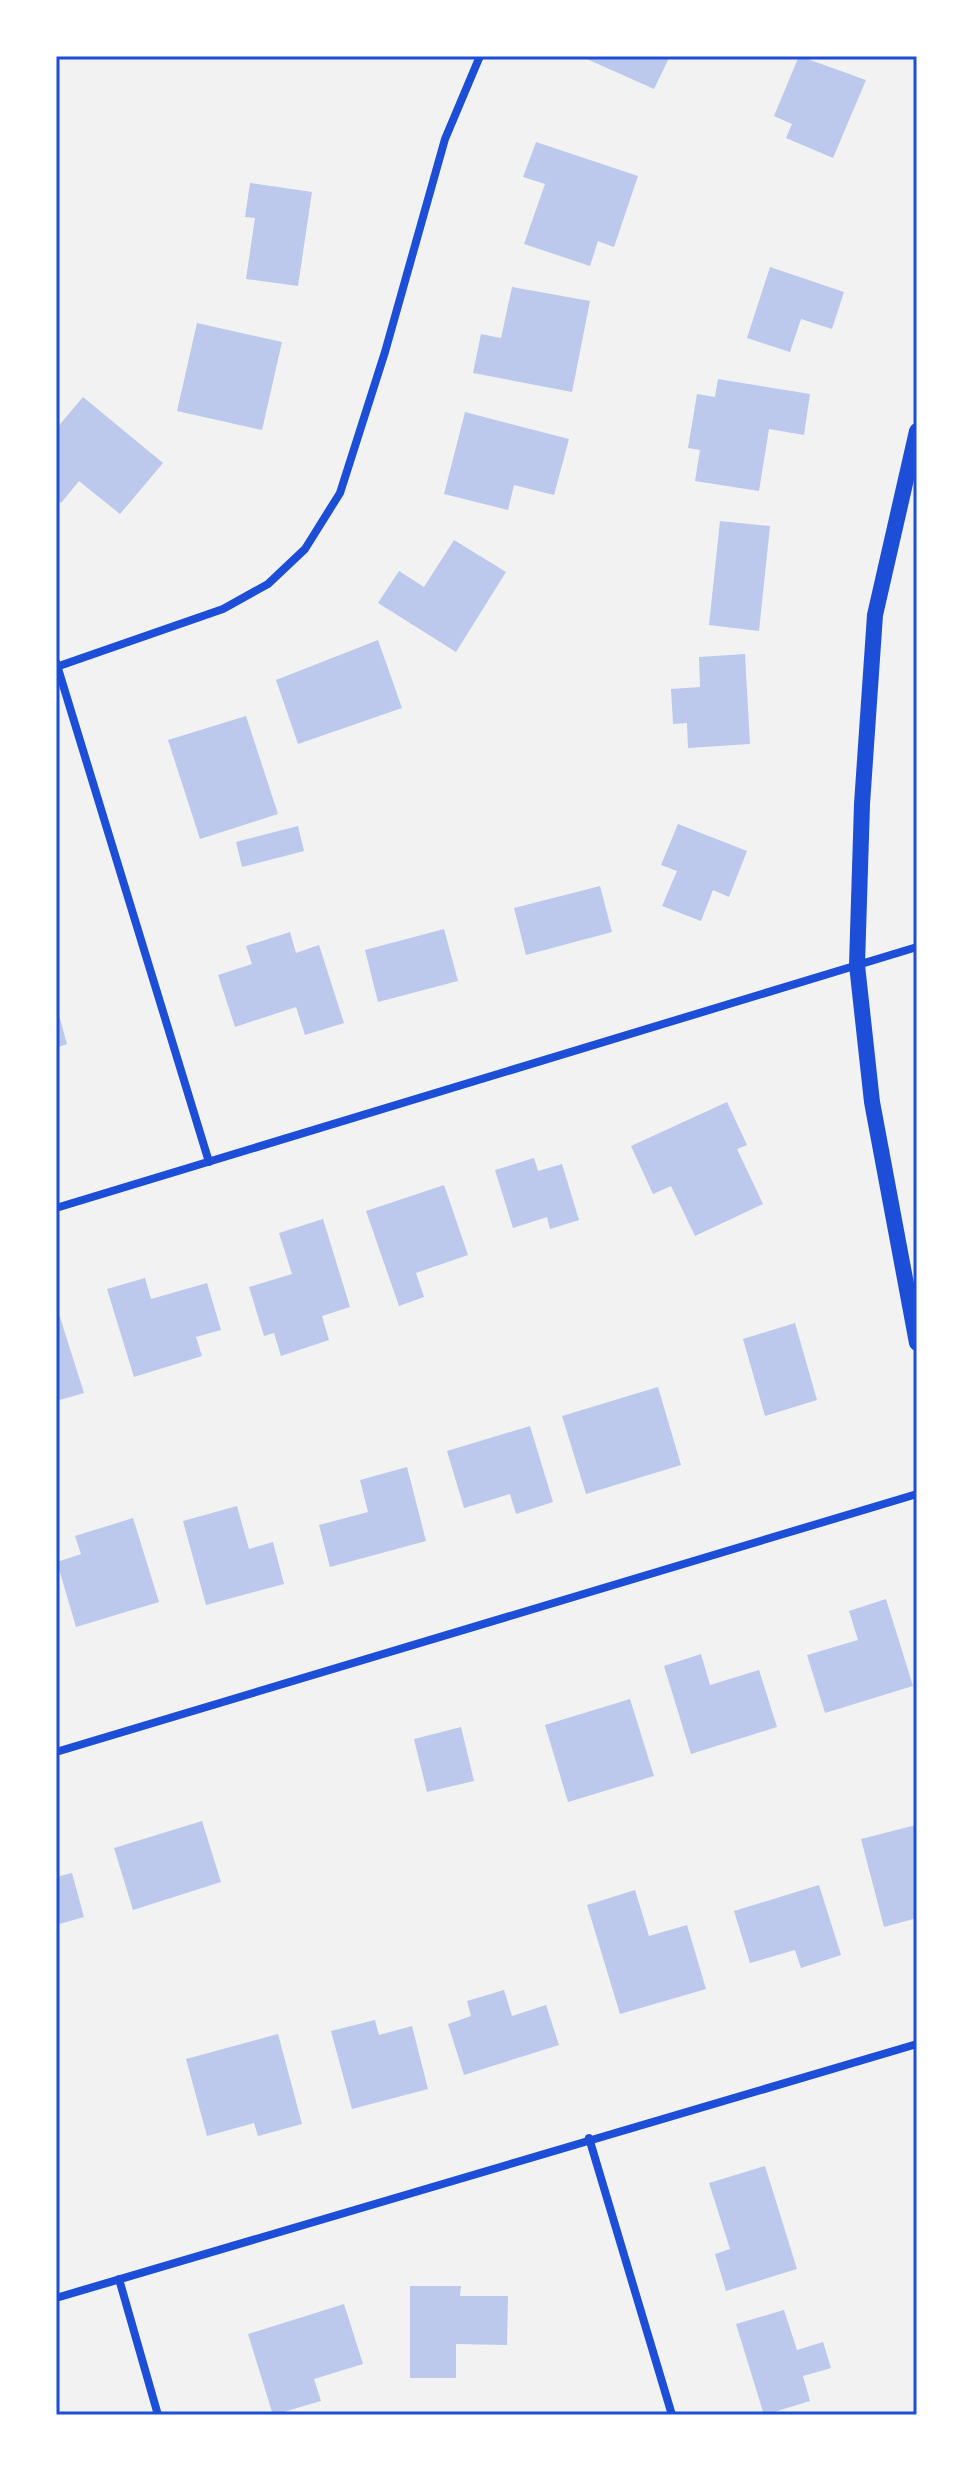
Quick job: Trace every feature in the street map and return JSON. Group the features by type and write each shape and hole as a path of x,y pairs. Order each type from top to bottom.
{"main road":[{"path":"917,431 875,615 862,804 857,965 872,1102 917,1343"}],"street":[{"path":"209,1162 57,664 223,609 268,584 305,549 340,493 385,352 445,139 480,56"},
{"path":"56,1208 917,947"},
{"path":"56,1752 917,1494"},
{"path":"56,2298 589,2138 917,2044"},
{"path":"589,2138 672,2415"},
{"path":"119,2279 158,2415"}],"building":[{"path":"580,56 670,56 654,89"},
{"path":"799,56 866,80 833,158 786,138 792,124 774,116"},
{"path":"536,142 638,176 614,247 598,241 590,266 524,244 545,184 523,177"},
{"path":"250,183 312,192 298,286 246,279 255,218 245,217"},
{"path":"770,267 844,292 832,329 801,319 790,352 747,338"},
{"path":"512,287 590,301 572,392 473,373 481,334 501,338"},
{"path":"197,323 282,342 262,430 177,411"},
{"path":"718,379 810,394 804,435 769,429 759,491 695,481 700,450 688,448 697,394 715,397"},
{"path":"83,397 163,463 120,514 79,481 61,503 56,499 56,429"},
{"path":"465,412 569,439 554,495 514,485 508,510 444,494"},
{"path":"720,521 770,526 759,631 709,625"},
{"path":"454,540 506,572 456,652 378,603 399,571 424,587"},
{"path":"378,640 402,708 298,744 276,680"},
{"path":"745,654 750,744 688,748 687,723 673,724 671,689 700,687 699,657"},
{"path":"246,716 278,814 200,839 168,740"},
{"path":"678,824 747,851 729,897 713,890 701,921 662,906 677,871 661,865"},
{"path":"298,826 304,851 242,867 236,842"},
{"path":"600,886 612,932 526,955 514,908"},
{"path":"444,929 458,981 378,1002 365,950"},
{"path":"290,932 296,953 319,945 344,1023 305,1035 296,1007 235,1027 218,975 252,964 246,946"},
{"path":"56,1009 67,1044 56,1048"},
{"path":"727,1102 747,1145 737,1149 763,1204 695,1236 671,1186 653,1194 631,1146"},
{"path":"534,1158 538,1171 562,1164 579,1220 550,1229 547,1217 513,1228 495,1170"},
{"path":"444,1185 468,1255 416,1273 424,1297 399,1306 366,1211"},
{"path":"323,1219 350,1307 322,1316 329,1340 281,1356 274,1333 264,1336 249,1287 292,1274 279,1233"},
{"path":"145,1278 151,1299 207,1283 221,1330 196,1337 202,1356 134,1377 107,1289"},
{"path":"59,1314 84,1393 56,1401 56,1315"},
{"path":"795,1323 817,1400 765,1416 743,1339"},
{"path":"658,1387 681,1465 586,1494 562,1416"},
{"path":"530,1426 553,1502 516,1514 510,1494 464,1508 447,1451"},
{"path":"407,1467 426,1541 330,1567 319,1525 368,1512 360,1480"},
{"path":"237,1506 249,1549 273,1542 284,1584 206,1605 183,1521"},
{"path":"133,1518 159,1602 76,1627 57,1562 81,1554 75,1536"},
{"path":"886,1599 913,1686 825,1713 807,1655 858,1640 849,1611"},
{"path":"701,1654 710,1685 759,1670 777,1727 691,1754 664,1666"},
{"path":"630,1699 654,1776 568,1802 545,1725"},
{"path":"461,1727 474,1781 427,1792 414,1739"},
{"path":"202,1821 221,1882 133,1910 114,1848"},
{"path":"916,1825 917,1918 884,1927 861,1839"},
{"path":"72,1873 84,1917 56,1925 56,1877"},
{"path":"819,1885 841,1955 801,1968 795,1950 750,1963 734,1911"},
{"path":"635,1890 649,1936 687,1925 706,1989 620,2014 587,1905"},
{"path":"504,1990 512,2016 546,2005 559,2045 464,2075 448,2024 471,2016 467,2001"},
{"path":"375,2020 379,2035 412,2026 428,2089 352,2109 331,2031"},
{"path":"278,2034 302,2124 258,2136 254,2123 207,2136 186,2059"},
{"path":"765,2166 797,2269 726,2291 715,2254 730,2249 709,2183"},
{"path":"410,2286 461,2286 460,2296 508,2296 507,2345 456,2344 456,2378 410,2378"},
{"path":"344,2304 363,2364 314,2379 321,2401 273,2415 248,2334"},
{"path":"784,2310 797,2350 823,2342 831,2368 803,2376 810,2401 764,2415 736,2324"}]}
